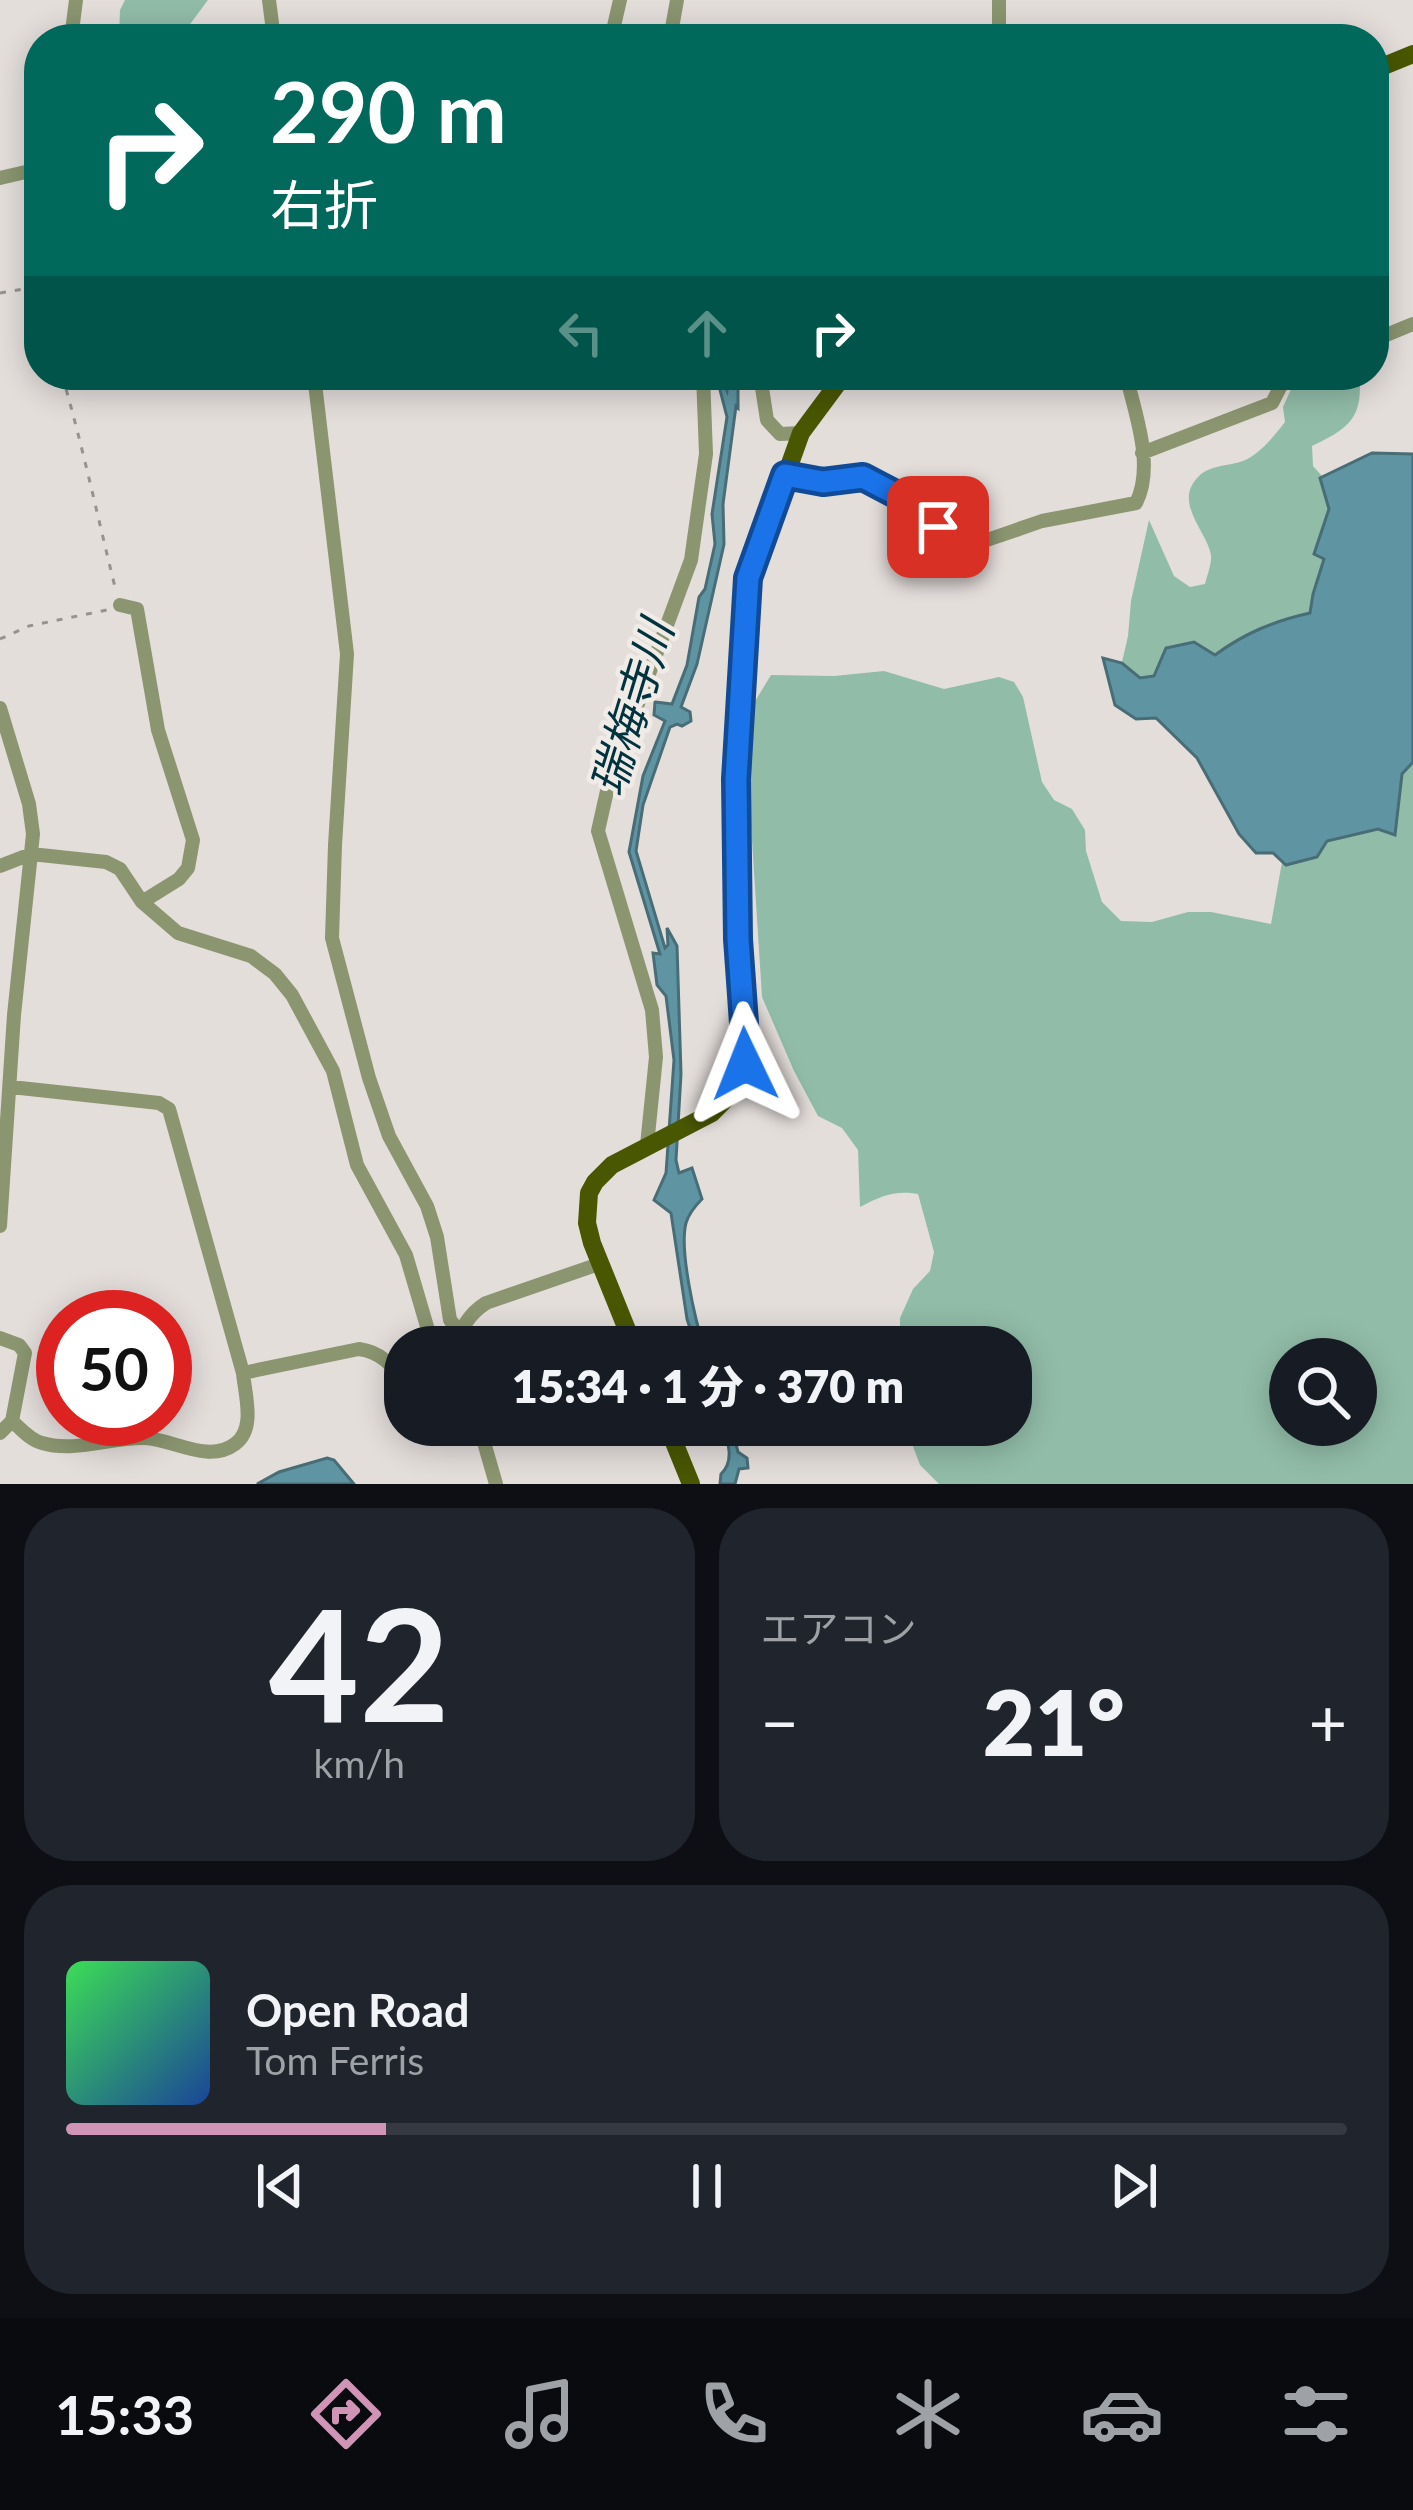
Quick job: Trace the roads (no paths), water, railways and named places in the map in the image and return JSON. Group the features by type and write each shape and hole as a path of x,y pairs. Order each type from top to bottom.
{"main road":[{"path":"625,1326 598,1264 587,1223 589,1193 612,1165 712,1113 734,1091 745,1064 736,779 748,578 801,433 833,390"},
{"path":"676,1446 692,1484"}],"street":[{"path":"316,390 347,654 332,938 389,1136 427,1206 437,1237 453,1326"},
{"path":"647,1145 656,1057 652,1010 598,831 609,782 691,560 706,454 704,390"},
{"path":"762,390 766,420 780,434 801,433"},
{"path":"785,475 823,482 863,477 903,498 938,527 987,540 1042,521 1136,503 1142,453 1129,390"},
{"path":"1142,453 1272,404 1280,390"},
{"path":"120,605 137,609 158,730 193,840 188,868 142,902"},
{"path":"0,708 29,804 33,834 14,1015 0,1226"},
{"path":"0,866 31,854 106,862 120,869 142,902 178,933 261,961 292,995 333,1071 357,1165 406,1255 427,1326"},
{"path":"10,1087 159,1102 170,1108 243,1373 247,1428 232,1447 211,1452 152,1438 71,1445 37,1442 12,1421"},
{"path":"467,1326 486,1304 598,1264"},
{"path":"0,1338 19,1345 25,1353 12,1421 0,1433"},
{"path":"243,1373 359,1349 384,1357"},
{"path":"485,1446 496,1484"}],"water":[{"name":"瑞梅寺川","path":"720,390 738,390 738,408 723,504 724,544 697,664 681,707 690,712 691,721 670,727 643,805 636,851 665,948 667,928 677,946 681,1074 676,1160 679,1173 692,1168 702,1199 689,1216 684,1235 698,1326 689,1326 671,1213 654,1200 666,1173 674,1060 666,996 657,985 653,953 660,954 629,852 643,776 665,721 654,715 655,702 672,704 687,665 699,597 715,544 712,514 727,417"},
{"path":"1372,453 1413,454 1413,762 1402,774 1395,835 1378,829 1327,841 1317,857 1286,865 1273,853 1256,853 1239,834 1197,758 1156,718 1136,719 1115,705 1103,658 1122,663 1140,678 1154,676 1166,648 1194,642 1215,655 1260,629 1310,613 1324,559 1314,554 1329,509 1320,478"},
{"path":"728,1446 736,1446 747,1458 748,1468 739,1469 735,1484 720,1484 721,1474"},
{"path":"327,1458 354,1484 257,1484 279,1472"}]}
